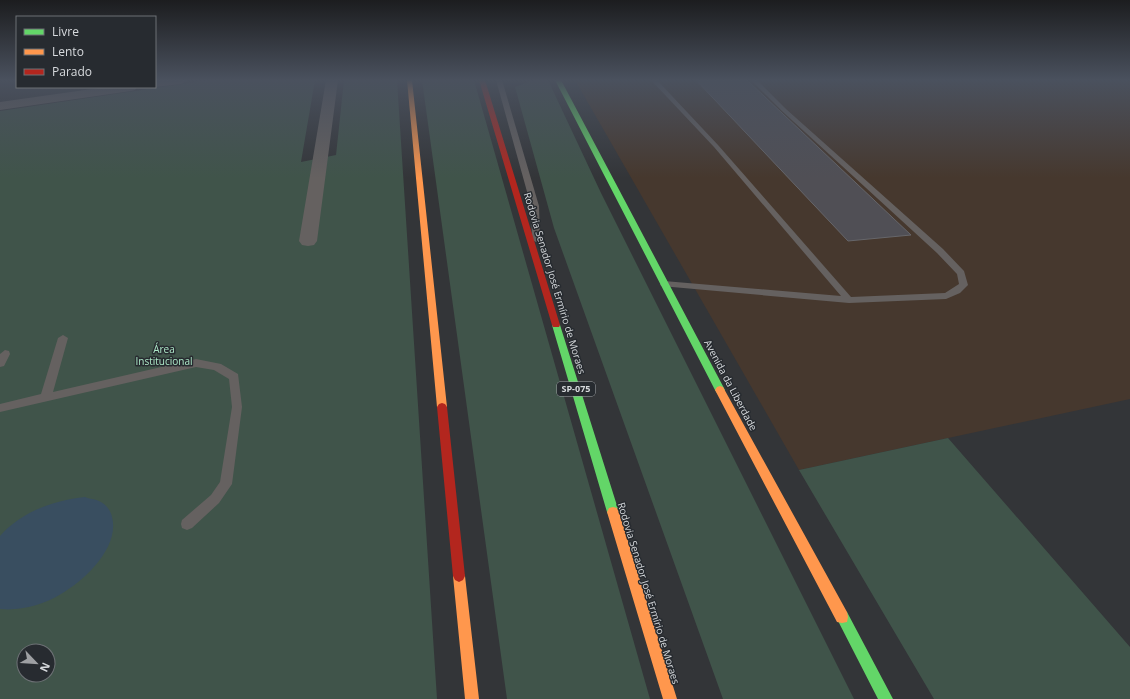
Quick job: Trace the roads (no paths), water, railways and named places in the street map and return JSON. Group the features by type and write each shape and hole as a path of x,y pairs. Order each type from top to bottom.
{"main road":[{"path":"412,113 472,699"},
{"name":"Rodovia Senador José Ermírio de Moraes","path":"492,113 670,699"},
{"name":"Avenida da Liberdade","path":"575,113 664,284 886,699"}],"street":[{"path":"308,241 327,113"}],"lane":[{"path":"508,113 535,206 536,258"},
{"path":"685,113 716,146 849,300"},
{"path":"664,284 849,300 946,296 957,291 964,285 961,273 940,251 787,113"},
{"path":"46,397 63,338"},
{"path":"0,408 196,363 217,367 234,377 237,407 226,484 215,499 188,524"}],"water":[{"path":"85,497 97,500 104,504 112,517 113,528 111,540 106,551 98,562 80,580 54,598 24,608 0,609 0,536 18,520 28,514 50,504"}],"park label":[{"name":"Área Institucional","path":"164,354"}]}
